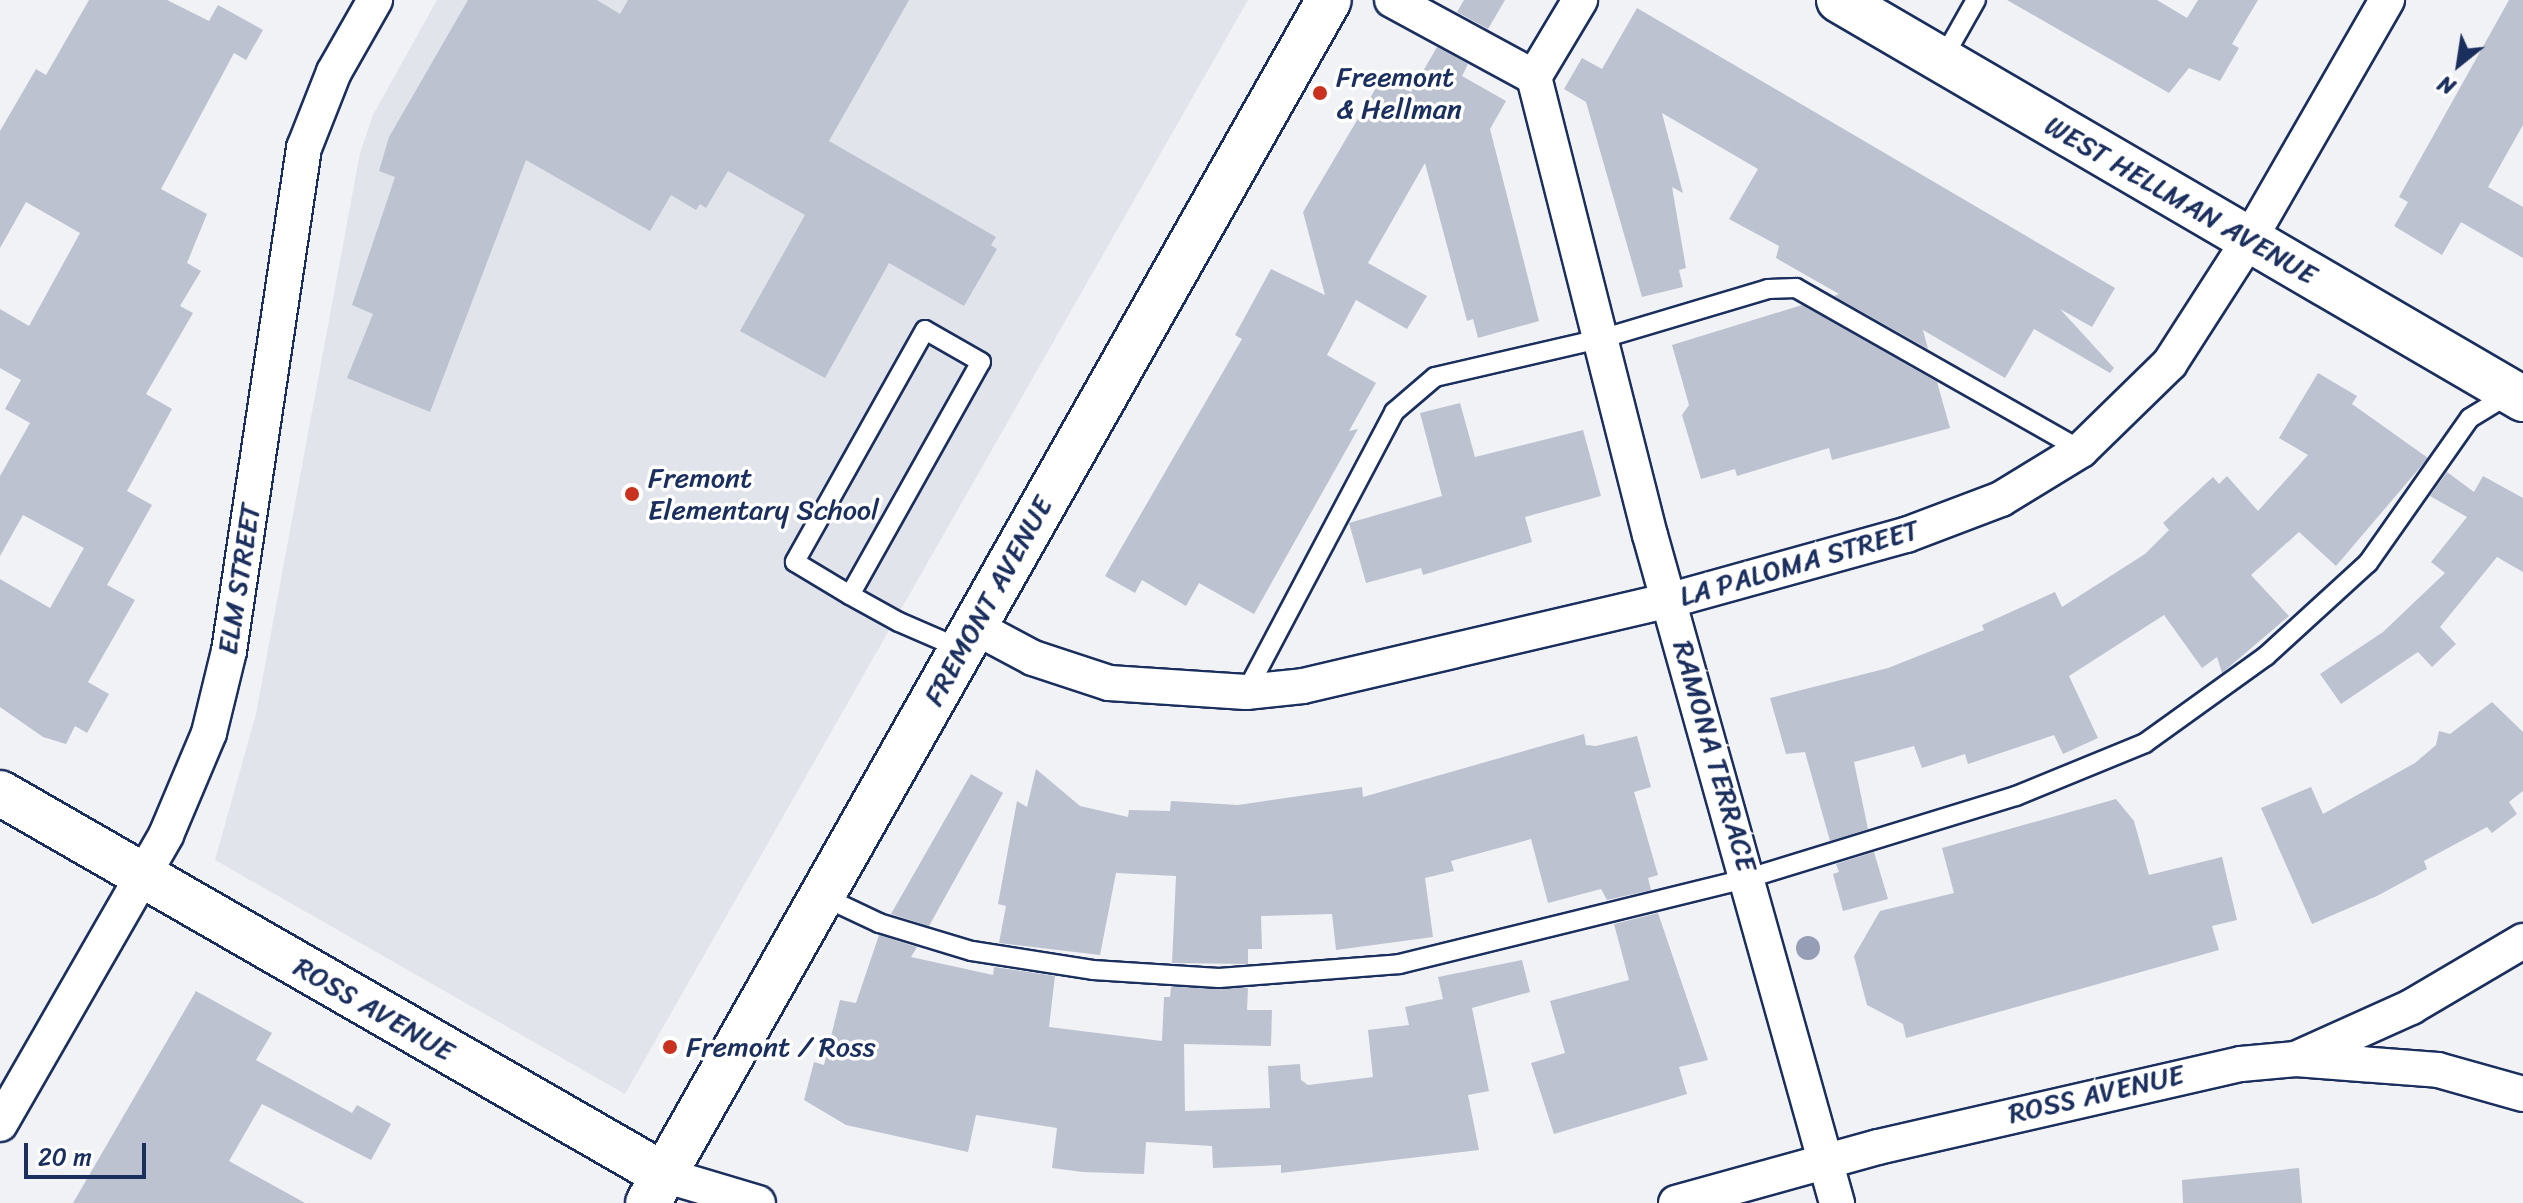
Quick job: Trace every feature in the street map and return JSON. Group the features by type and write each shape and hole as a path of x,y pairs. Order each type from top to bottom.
{"street":[{"name":"ELM STREET","path":"0,1124 191,778 219,699 304,148 334,72 375,0"},
{"name":"FREMONT AVENUE","path":"656,1189 1329,0"},
{"path":"1392,0 1534,77 1580,0"},
{"name":"WEST HELLMAN AVENUE","path":"1839,0 2249,240 2519,392"},
{"name":"LA PALOMA STREET","path":"967,637 1109,683 1246,692 1303,686 1671,600 1955,518 2001,499 2081,450 2170,363 2249,240 2387,0"},
{"name":"RAMONA TERRACE","path":"1534,77 1671,600 1837,1203"},
{"name":"ROSS AVENUE","path":"0,793 656,1189 758,1203"},
{"path":"2296,1059 2411,1007 2523,941"},
{"name":"ROSS AVENUE","path":"1676,1203 2135,1084 2296,1059 2438,1070 2523,1094"}],"lane":[{"path":"1942,60 1976,0"},
{"path":"1246,692 1406,397 1435,377 1604,338 1768,289 1796,288 2081,450"},
{"path":"850,595 981,362 925,330 795,562 850,595 967,637"},
{"path":"822,896 879,923 972,951 1093,970 1219,978 1399,964 1749,878 2016,796 2145,743 2266,656 2368,563 2470,418 2519,392"}],"shaded area":[{"name":"Fremont Elementary School","path":"437,0 1248,0 625,1094 215,860 256,714 360,153 373,115"}],"building":[{"path":"89,0 167,0 209,21 218,5 263,30 246,60 234,53 161,189 207,214 187,263 201,271 180,306 193,313 146,394 172,409 127,491 152,505 107,585 135,600 88,682 109,694 87,733 75,726 66,744 43,737 0,707 0,579 50,608 84,548 23,515 0,556 0,476 30,423 5,409 21,380 0,368 0,309 29,326 80,233 26,202 0,248 0,131 36,69 46,75"},
{"path":"468,0 597,0 620,14 628,0 909,0 829,141 996,237 991,245 997,249 964,306 889,263 825,378 740,331 805,215 728,171 706,208 700,204 696,210 671,195 650,231 526,160 430,412 347,378 373,314 352,305 395,177 379,171 389,137"},
{"path":"1464,0 1505,0 1488,29 1457,12"},
{"path":"2007,0 2157,0 2187,18 2198,0 2258,0 2232,44 2239,48 2220,81 2189,68 2169,93"},
{"path":"2509,0 2523,0 2523,125 2488,187 2523,207 2523,258 2461,222 2442,255 2394,226 2408,202 2399,197"},
{"path":"1637,8 2115,288 2092,327 2060,309 2114,368 2110,373 2034,329 2005,378 1923,330 1928,349 1834,296 1839,294 1776,258 1779,246 1729,219 1758,169 1662,113 1683,193 1672,187 1686,268 1679,270 1683,287 1642,297 1586,102 1564,89 1582,58 1602,69"},
{"path":"1437,47 1468,64 1462,76 1506,101 1490,129 1539,321 1478,338 1473,319 1467,321 1425,163 1368,263 1427,296 1407,329 1356,300 1327,355 1376,383 1349,431 1358,429 1254,614 1199,583 1186,606 1142,580 1135,593 1105,576 1242,339 1235,335 1271,269 1325,295 1303,212 1383,76 1411,92"},
{"path":"1802,305 1937,382 1950,428 1832,460 1829,448 1737,476 1735,469 1701,479 1682,415 1689,405 1672,345"},
{"path":"2318,373 2357,396 2352,404 2428,458 2336,566 2299,532 2251,575 2289,616 2222,673 2217,657 2202,668 2164,615 2069,676 2098,738 2063,754 2054,735 1968,764 1965,754 1922,768 1914,746 1854,762 1868,829 1830,841 1805,752 1786,754 1770,698 1888,668 1984,630 1982,625 2055,592 2062,607 2145,554 2169,530 2163,523 2213,477 2219,484 2227,476 2258,511 2308,455 2279,438"},
{"path":"1460,403 1475,457 1583,430 1601,496 1525,517 1532,542 1423,575 1421,568 1366,583 1349,523 1442,496 1420,413"},
{"path":"2447,472 2474,492 2483,476 2523,498 2523,572 2497,557 2440,627 2456,644 2432,667 2418,652 2341,704 2320,674 2383,632 2445,573 2431,562 2467,517 2430,496"},
{"path":"2492,702 2523,732 2523,791 2509,802 2517,814 2492,833 2487,827 2424,861 2427,869 2377,896 2312,924 2261,808 2311,787 2323,814 2415,763 2436,745 2439,731 2450,734"},
{"path":"1584,734 1586,745 1596,746 1637,736 1651,787 1634,792 1658,875 1648,878 1651,890 1607,900 1601,889 1548,903 1531,839 1451,861 1454,871 1425,878 1433,937 1336,950 1332,914 1261,916 1262,949 1248,949 1248,964 1172,963 1176,876 1116,873 1100,955 999,943 1006,906 998,904 1017,801 1027,807 1036,769 1080,806 1128,817 1129,810 1170,811 1171,801 1238,805 1362,787 1363,797"},
{"path":"971,774 1003,793 929,926 891,914"},
{"path":"2116,799 2134,821 2149,875 2222,857 2237,920 2212,926 2219,950 1906,1038 1903,1024 1867,1005 1854,956 1880,911 1954,893 1942,848"},
{"path":"1874,852 1888,899 1843,911 1833,874 1839,872 1836,864"},
{"path":"1658,913 1708,1060 1679,1067 1687,1094 1554,1134 1531,1063 1565,1053 1550,1001 1629,980 1614,924"},
{"path":"879,935 917,947 911,957 993,975 994,967 1055,976 1049,1027 1162,1041 1164,997 1170,997 1171,987 1248,988 1247,1010 1272,1010 1271,1046 1184,1044 1185,1111 1270,1108 1268,1066 1300,1064 1301,1080 1308,1085 1373,1077 1368,1030 1409,1025 1405,1007 1443,999 1438,977 1522,960 1530,992 1472,1008 1489,1091 1468,1095 1479,1150 1281,1173 1281,1165 1213,1168 1212,1146 1146,1142 1144,1174 1083,1172 1052,1168 1057,1128 976,1115 968,1152 846,1125 804,1100 814,1062 824,1065 840,1000 856,1003"},
{"path":"196,991 272,1033 256,1060 352,1113 357,1105 391,1124 371,1160 262,1104 229,1161 305,1203 73,1203"},
{"path":"2299,1168 2302,1203 2183,1203 2182,1180"}],"place":[{"name":"Freemont & Hellman","path":"1320,93"},
{"name":"Fremont Elementary School","path":"632,494"},
{"name":"Fremont / Ross","path":"670,1047"}]}
